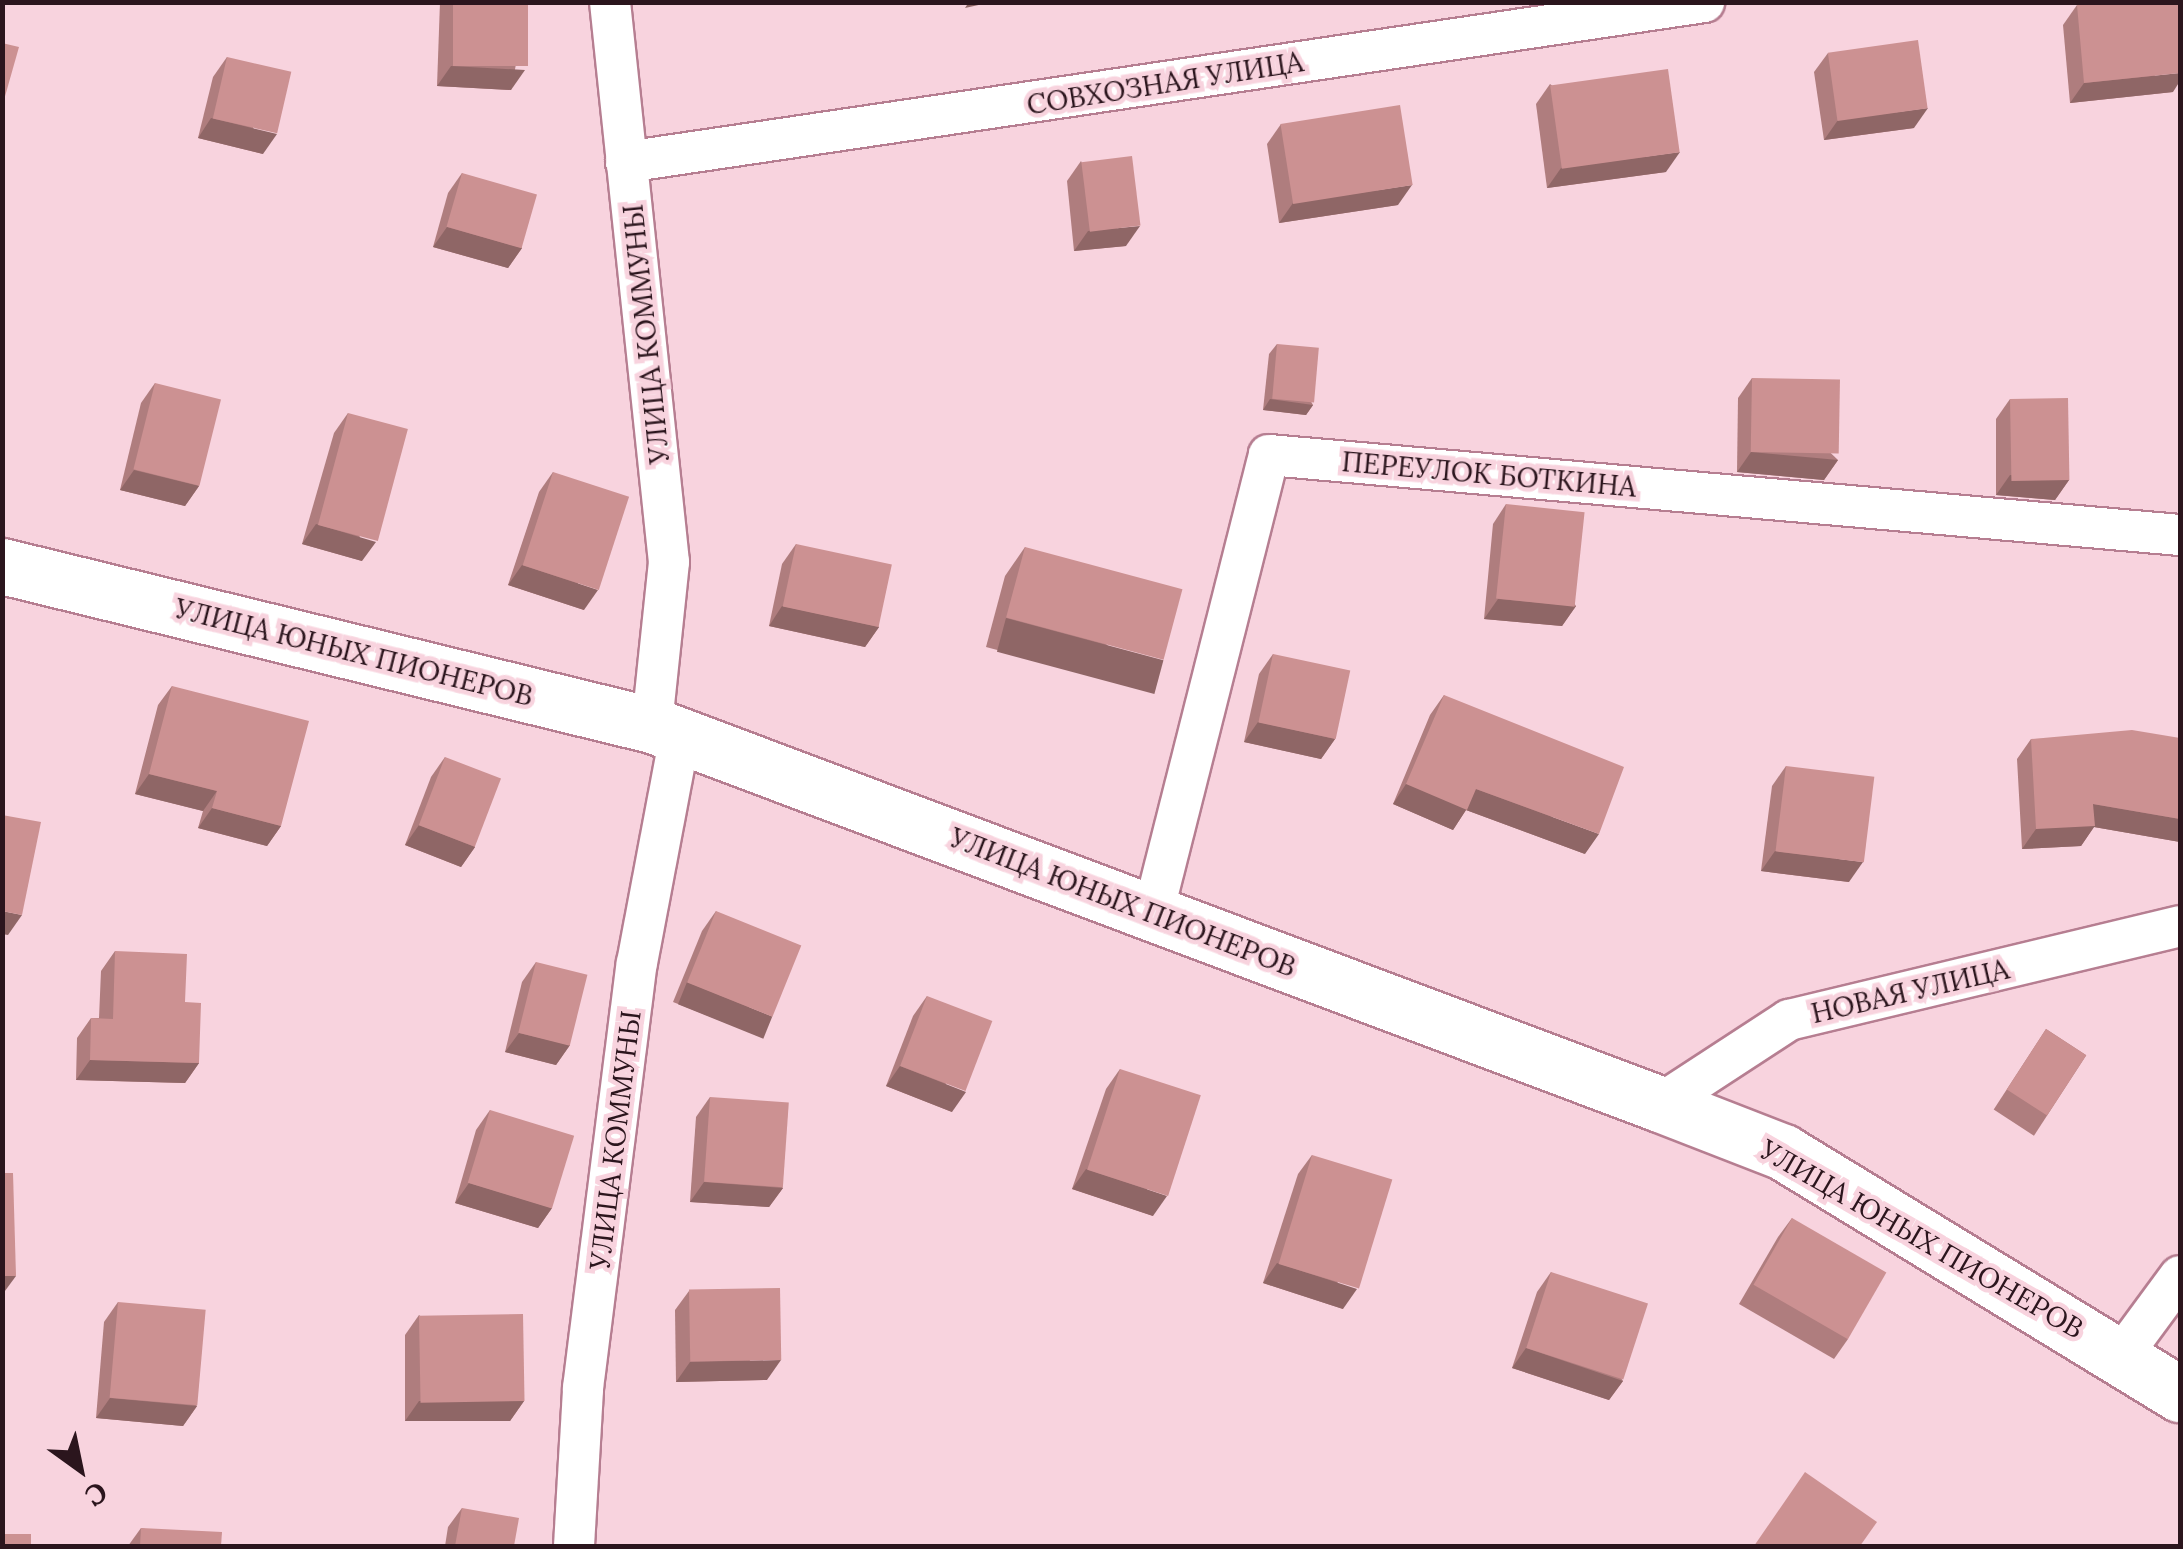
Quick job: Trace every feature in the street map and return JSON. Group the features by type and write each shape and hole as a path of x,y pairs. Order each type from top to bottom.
{"main road":[{"name":"УЛИЦА ЮНЫХ ПИОНЕРОВ","path":"2,566 666,731 1660,1104 1783,1152 2180,1394"}],"street":[{"name":"УЛИЦА КОММУНЫ","path":"574,1546 583,1388 666,731 669,562 610,2"},
{"name":"СОВХОЗНАЯ УЛИЦА","path":"626,162 1704,2"},
{"name":"ПЕРЕУЛОК БОТКИНА","path":"1153,913 1269,455 2180,535"},
{"name":"НОВАЯ УЛИЦА","path":"1660,1104 1789,1020 2180,926"},
{"path":"2121,1356 2180,1276"}],"building":[{"path":"453,2 528,2 528,66 453,66"},
{"path":"2180,2 2180,73 2084,83 2077,5"},
{"path":"1918,40 1928,108 1837,121 1828,53"},
{"path":"2,43 19,47 2,107"},
{"path":"227,57 291,72 277,133 213,118"},
{"path":"1668,69 1680,152 1562,169 1550,86"},
{"path":"1400,105 1413,185 1293,204 1280,124"},
{"path":"1132,156 1141,225 1090,232 1081,162"},
{"path":"462,173 537,194 522,248 447,227"},
{"path":"1277,344 1319,348 1314,402 1272,399"},
{"path":"1752,378 1840,380 1839,454 1751,452"},
{"path":"155,383 221,399 199,486 133,469"},
{"path":"2068,398 2069,480 2011,481 2010,399"},
{"path":"348,413 408,429 378,541 318,525"},
{"path":"553,472 629,497 599,590 523,565"},
{"path":"1506,504 1585,512 1575,607 1496,598"},
{"path":"796,544 892,564 879,627 783,607"},
{"path":"1025,547 1182,589 1164,660 1006,618"},
{"path":"1273,654 1350,670 1336,739 1258,722"},
{"path":"172,686 309,721 281,826 212,808 217,791 149,774"},
{"path":"1444,695 1624,767 1599,834 1476,789 1467,810 1406,784"},
{"path":"2132,730 2180,738 2180,819 2093,804 2095,826 2036,829 2031,739"},
{"path":"445,757 501,779 475,847 419,825"},
{"path":"1786,766 1874,777 1864,862 1776,851"},
{"path":"2,815 41,822 22,915 2,911"},
{"path":"716,911 801,945 772,1017 687,982"},
{"path":"115,951 187,954 185,1002 201,1003 199,1063 90,1060 91,1018 113,1019"},
{"path":"536,962 587,975 570,1046 518,1033"},
{"path":"927,996 992,1021 965,1091 900,1066"},
{"path":"2046,1029 2086,1055 2047,1116 2007,1089"},
{"path":"1120,1069 1201,1095 1168,1196 1087,1170"},
{"path":"710,1097 789,1103 783,1187 704,1182"},
{"path":"490,1110 574,1136 552,1208 468,1183"},
{"path":"1312,1155 1392,1180 1359,1289 1279,1264"},
{"path":"2,1173 13,1173 16,1276 2,1276"},
{"path":"1792,1218 1886,1272 1848,1339 1754,1285"},
{"path":"1551,1272 1648,1304 1623,1380 1526,1348"},
{"path":"780,1288 781,1360 690,1362 689,1290"},
{"path":"118,1302 206,1310 197,1405 110,1398"},
{"path":"523,1314 525,1401 421,1403 419,1316"},
{"path":"1805,1472 1877,1522 1860,1546 1754,1546"},
{"path":"462,1508 519,1518 514,1546 455,1546"},
{"path":"141,1528 222,1532 221,1546 140,1546"},
{"path":"2,1534 31,1534 31,1546 2,1546"}]}
